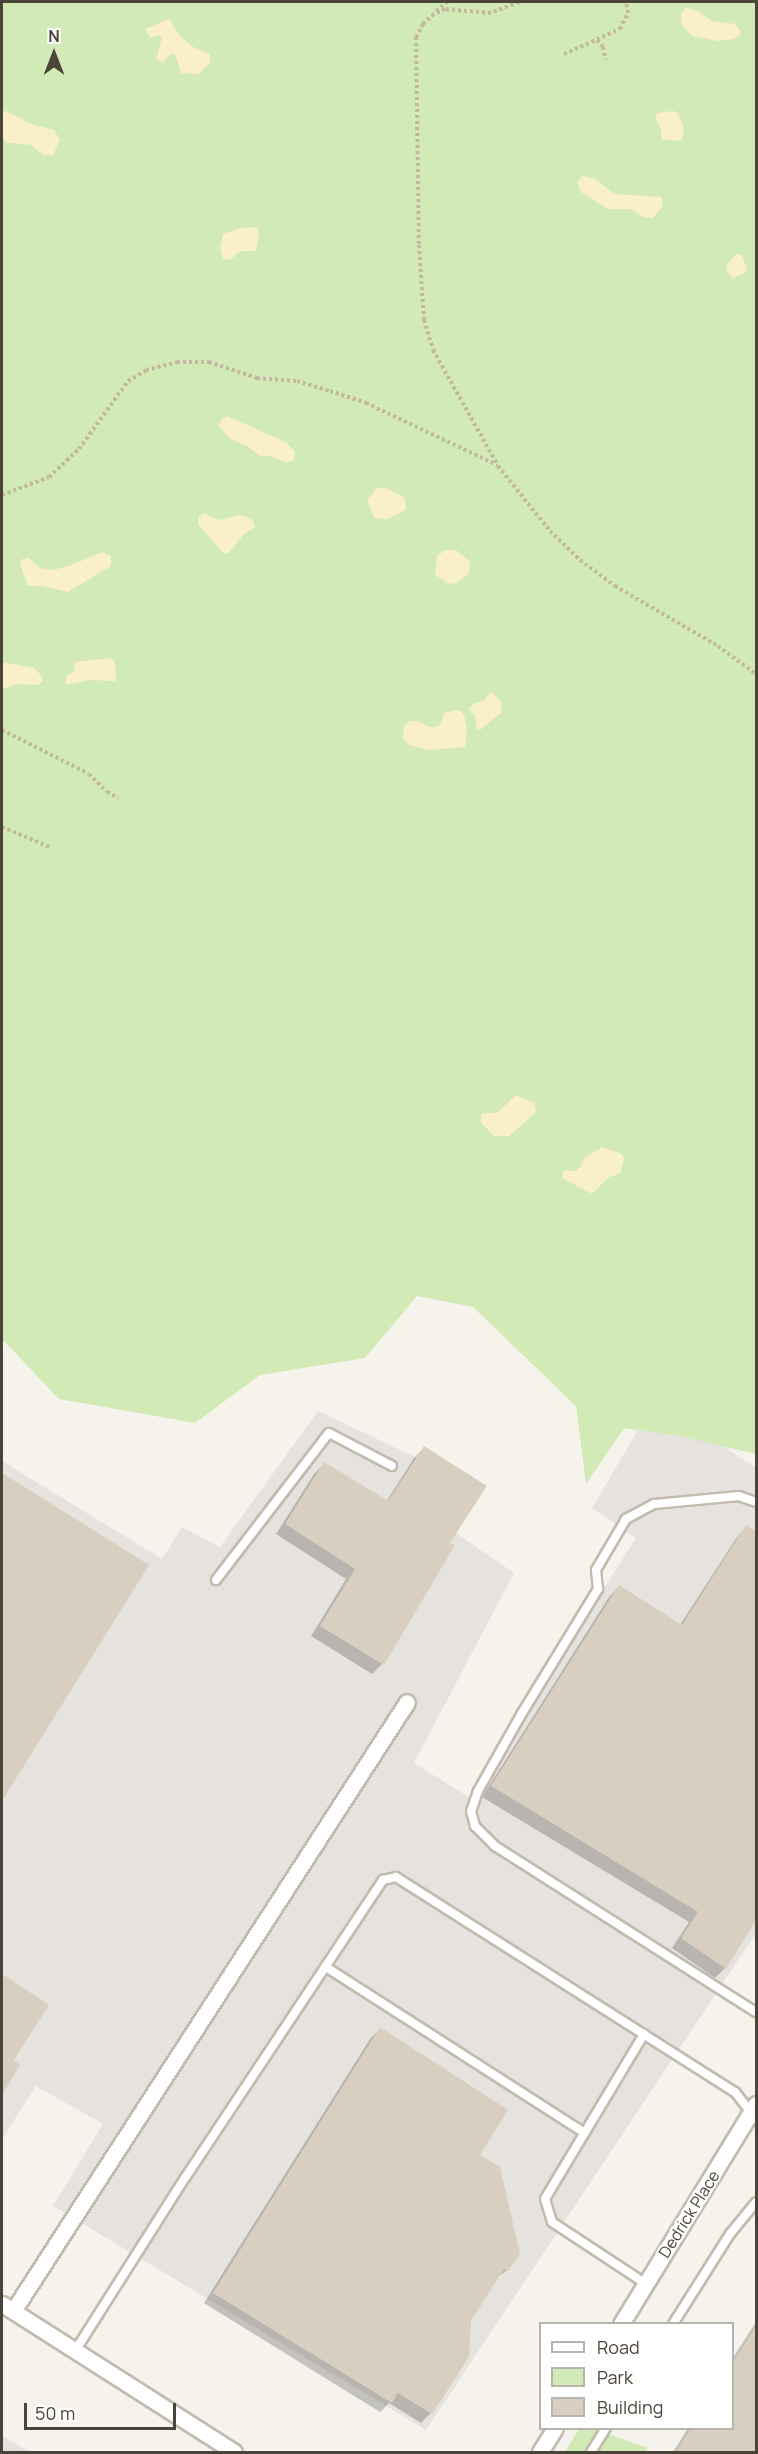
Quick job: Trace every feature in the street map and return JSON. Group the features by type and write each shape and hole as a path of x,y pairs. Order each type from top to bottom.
{"street":[{"path":"223,2450 7,2308 407,1702"},
{"name":"Dedrick Place","path":"622,2322 755,2111"},
{"path":"540,2452 554,2430"}],"lane":[{"path":"216,1580 329,1433 392,1466"},
{"path":"756,1502 739,1496 654,1504 626,1519 596,1570 598,1589 522,1713 478,1791 471,1811 475,1826 495,1846 756,2012"},
{"path":"75,2351 185,2178 383,1880 396,1877 735,2092 755,2111"},
{"path":"326,1967 583,2132"},
{"path":"644,2034 544,2199 552,2222 646,2284"},
{"path":"674,2322 730,2234 756,2202"},
{"path":"591,2452 605,2430"}],"path":[{"path":"447,2 416,37 419,245 424,320 433,350 498,465 532,510 580,560 615,586 718,646 756,674"},
{"path":"434,14 455,8 492,13 519,2"},
{"path":"564,54 620,28 626,21 628,13 626,2"},
{"path":"597,40 603,47 606,60"},
{"path":"2,495 49,477 79,449 128,381 146,370 177,362 209,362 257,378 297,381 330,391 376,408 498,465"},
{"path":"2,730 89,774 101,787 119,798"},
{"path":"2,827 52,848"}],"shaded area":[{"path":"655,1401 756,1468 756,1933 426,2430 53,2206 103,2124 36,2086 2,2139 2,1461 162,1559 182,1527 220,1547 318,1411 417,1458 398,1493 514,1573 414,1763 470,1798 636,1538 592,1508"},
{"path":"2,2435 29,2452 2,2452"}],"green space":[{"path":"2,2 756,2 756,1454 675,1435 624,1428 586,1484 576,1406 473,1307 417,1296 365,1358 260,1375 195,1423 59,1399 2,1339"},
{"path":"578,2430 597,2430 648,2448 645,2452 565,2452"}],"sand":[{"path":"686,8 696,10 712,21 735,24 740,30 740,35 734,39 718,41 693,36 683,27 681,21 681,13"},
{"path":"169,19 180,36 193,47 210,54 210,63 198,74 181,73 175,54 171,54 163,62 156,60 162,37 158,35 150,38 145,29"},
{"path":"6,111 34,125 54,130 60,140 53,155 43,155 31,145 8,143 4,140 2,112"},
{"path":"673,111 678,113 683,125 684,133 681,141 661,139 661,129 655,118 657,113"},
{"path":"582,176 595,179 615,194 661,197 663,206 653,218 644,217 630,209 608,209 581,192 577,182"},
{"path":"257,227 259,234 256,251 241,251 230,260 223,259 220,248 223,234 240,228"},
{"path":"736,254 742,255 747,269 745,273 733,278 726,266"},
{"path":"227,416 286,442 295,451 294,460 286,463 271,456 260,456 249,447 229,438 219,426 221,419"},
{"path":"377,488 386,488 405,498 406,510 388,519 374,518 367,500"},
{"path":"205,513 218,520 241,515 253,520 255,527 243,535 229,553 224,554 198,524 199,516"},
{"path":"445,550 456,550 470,561 469,574 456,583 449,584 435,575 437,556"},
{"path":"103,552 111,556 111,566 68,592 42,586 28,586 20,565 22,559 29,558 40,568 51,570 66,567"},
{"path":"110,658 115,662 116,681 89,680 66,685 66,677 74,671 75,662"},
{"path":"2,662 34,668 42,676 43,681 38,685 17,684 2,689"},
{"path":"491,692 501,701 502,712 480,730 477,729 475,716 469,709 473,704 485,700"},
{"path":"459,710 464,715 467,729 465,747 429,750 409,745 403,738 404,727 409,721 418,721 429,727 436,727 440,725 444,713"},
{"path":"516,1095 534,1103 536,1112 509,1136 494,1136 481,1123 481,1114 498,1112"},
{"path":"602,1147 622,1154 624,1158 620,1174 609,1177 592,1194 562,1178 564,1170 576,1171 582,1165 584,1158"}],"building":[{"path":"424,1446 487,1486 450,1543 455,1545 384,1665 320,1626 355,1569 285,1524 324,1462 388,1501"},
{"path":"2,1473 149,1565 2,1801"},
{"path":"746,1525 756,1532 756,1920 726,1969 681,1938 698,1912 491,1786 619,1585 682,1625"},
{"path":"2,1974 49,2005 14,2060 20,2065 2,2095"},
{"path":"380,2027 508,2110 480,2155 500,2167 520,2254 508,2271 504,2269 471,2321 469,2357 432,2414 398,2393 392,2403 213,2293"},
{"path":"756,2327 756,2452 676,2452 691,2430 734,2430 734,2361"}]}
